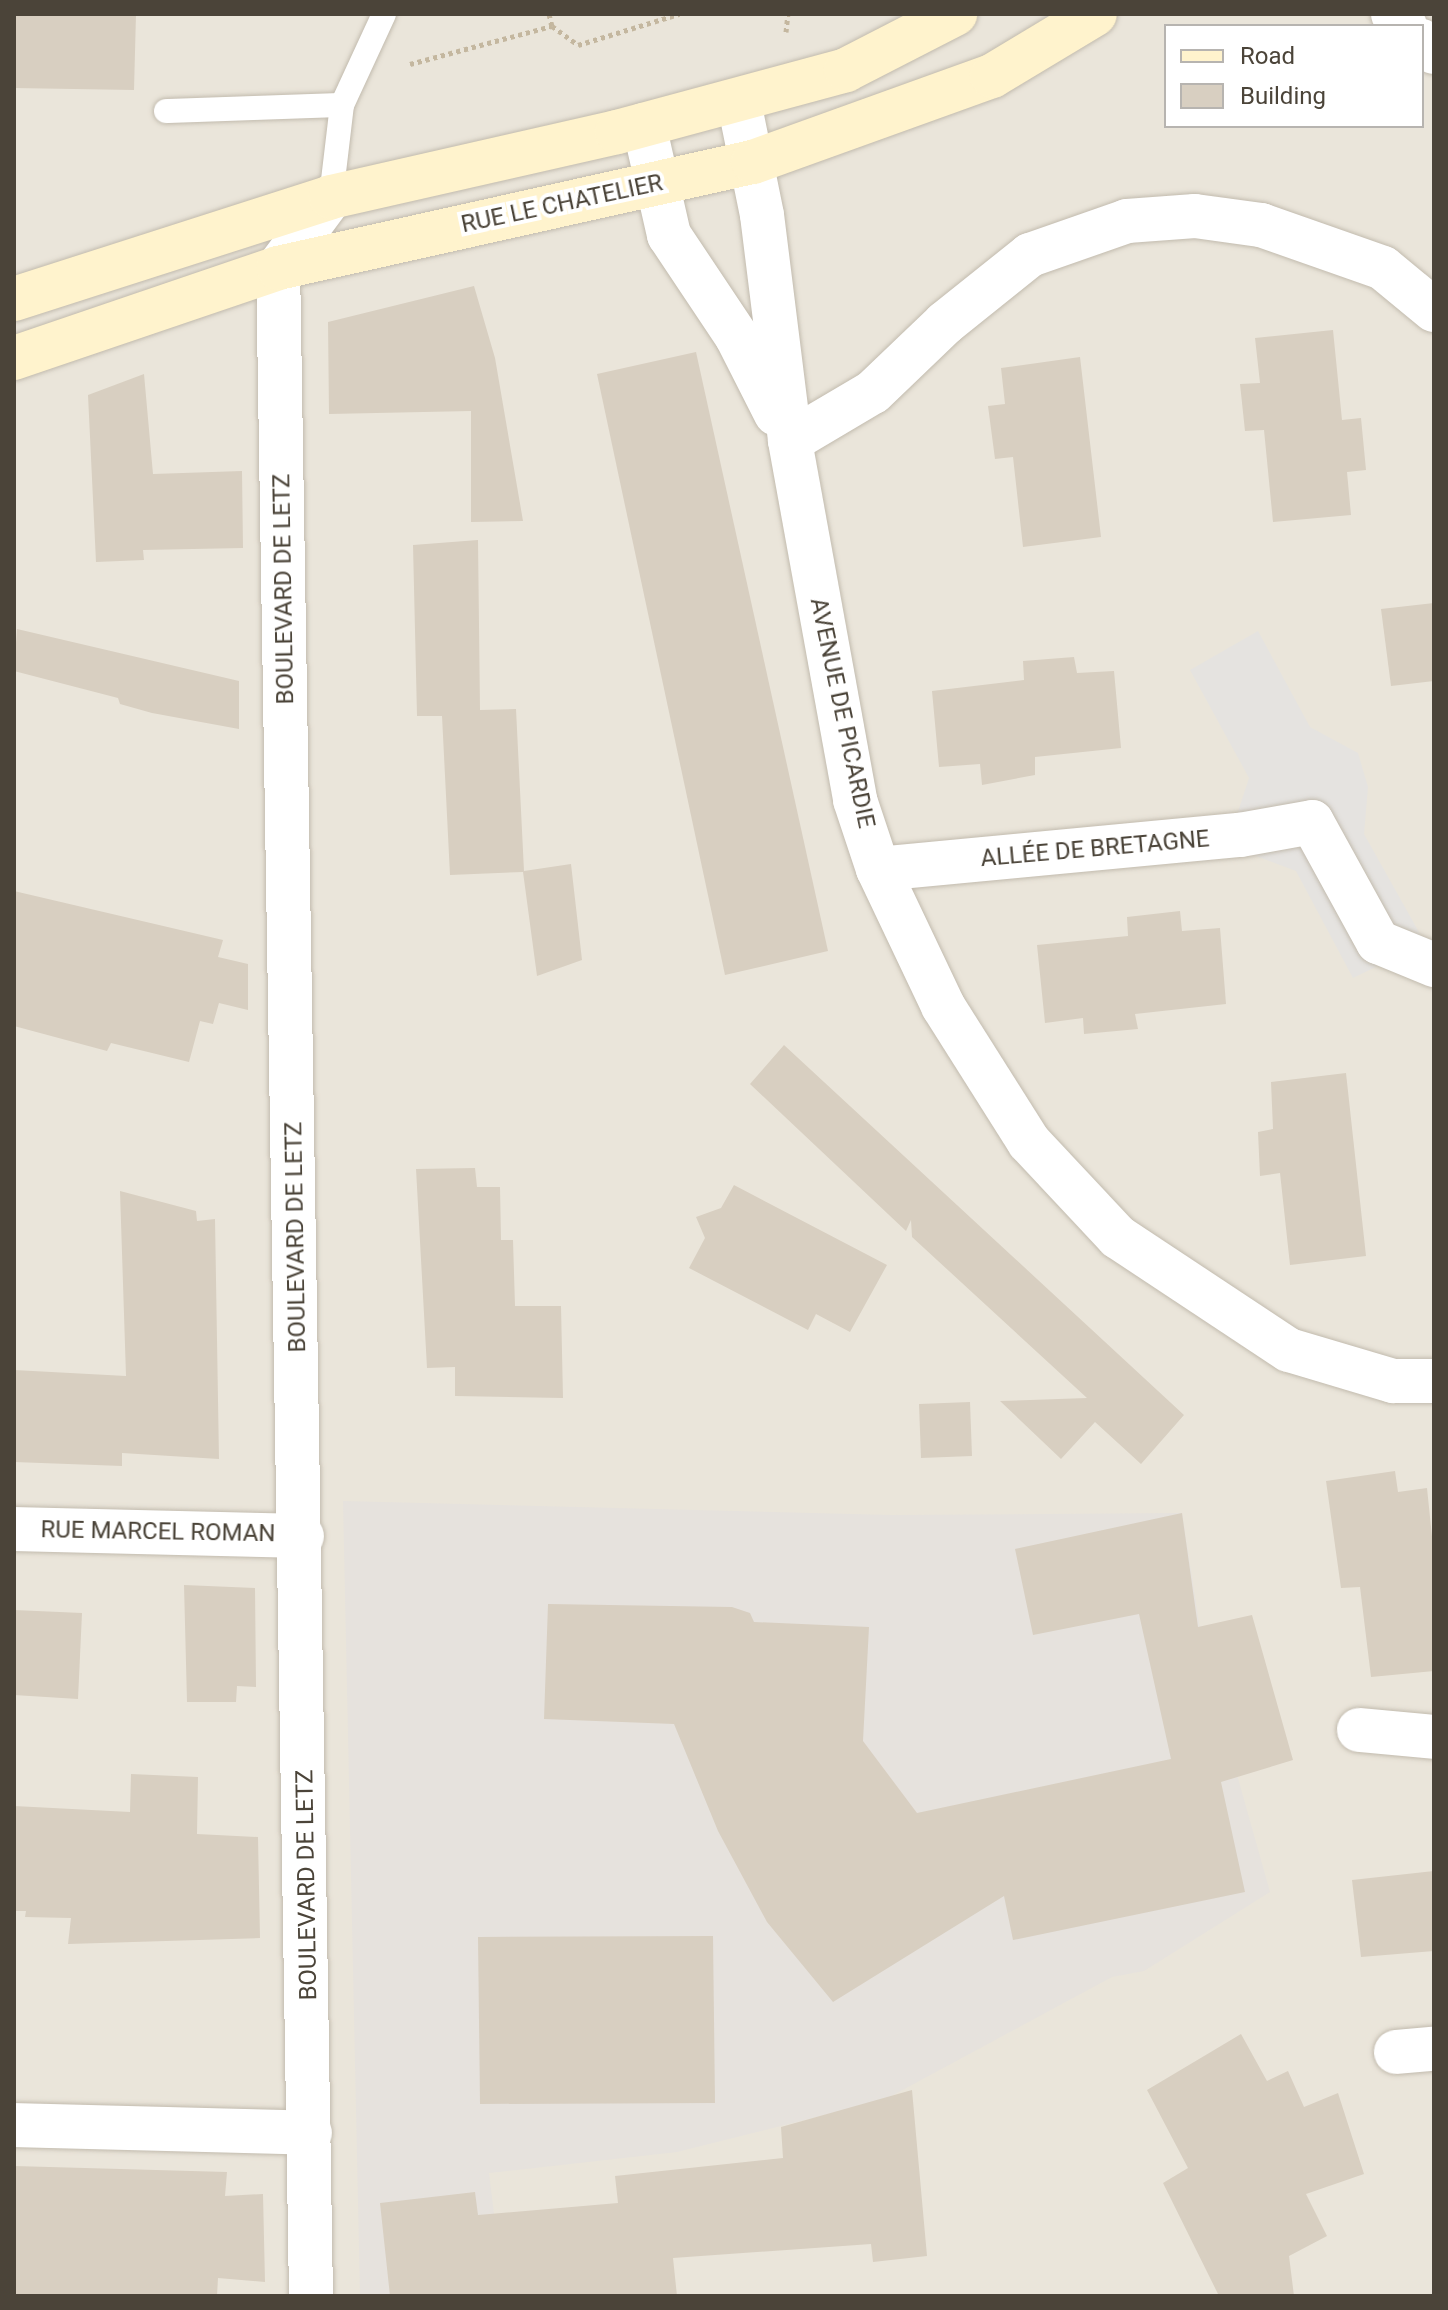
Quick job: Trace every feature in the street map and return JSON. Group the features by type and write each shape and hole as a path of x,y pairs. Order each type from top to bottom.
{"main road":[{"path":"14,299 331,197 739,102 846,70 955,14"},
{"name":"RUE LE CHATELIER","path":"14,358 278,268 498,215 657,185 753,162 992,76 1095,14"}],"street":[{"name":"AVENUE DE PICARDIE","path":"739,102 753,162 790,441 855,800 878,869 943,1006 1029,1142 1118,1237 1289,1350 1340,1369 1431,1385"},
{"name":"AVENUE DE PICARDIE","path":"644,125 669,235 737,337 790,441"},
{"path":"278,268 331,197"},
{"path":"790,441 873,392 945,323 1030,255 1127,221 1195,216 1261,225 1383,268 1434,310"},
{"name":"BOULEVARD DE LETZ","path":"278,268 302,1536 311,2296"},
{"name":"ALLÉE DE BRETAGNE","path":"878,869 1240,835 1312,822 1378,942 1434,965"},
{"name":"RUE MARCEL ROMAN","path":"14,1529 302,1536"},
{"path":"1359,1730 1434,1737"},
{"path":"14,2125 310,2133"}],"lane":[{"path":"331,197 342,105 384,14"},
{"path":"166,111 342,105"}],"path":[{"path":"549,14 552,26 578,45 679,14"},
{"path":"354,79 552,26"}],"shaded area":[{"path":"14,14 1434,14 1434,2296 14,2296"},
{"path":"1258,631 1310,727 1358,753 1368,787 1364,834 1425,943 1353,978 1296,871 1248,853 1235,821 1249,778 1190,670"},
{"path":"343,1501 891,1515 1182,1513 1205,1661 1270,1892 1144,1971 1112,1977 884,2100 677,2152 489,2173 504,2296 360,2296"}],"building":[{"path":"14,14 136,14 134,90 14,88"},
{"path":"474,286 495,358 523,521 471,522 471,411 329,414 328,322"},
{"path":"1333,330 1342,420 1361,418 1366,470 1347,472 1351,515 1273,522 1264,430 1245,431 1240,384 1260,383 1255,338"},
{"path":"696,352 828,951 725,975 597,374"},
{"path":"1080,357 1101,537 1023,547 1013,457 995,459 988,406 1005,404 1001,368"},
{"path":"144,374 153,474 242,471 243,548 143,550 144,560 96,562 88,395"},
{"path":"478,540 480,710 516,709 524,871 571,864 582,960 537,976 523,872 450,875 442,716 417,716 413,545"},
{"path":"1434,603 1434,681 1391,686 1381,609"},
{"path":"17,629 239,681 239,729 152,713 120,704 118,698 14,671"},
{"path":"1074,657 1077,673 1114,671 1121,748 1035,757 1035,775 982,785 980,764 939,767 932,691 1024,680 1023,661"},
{"path":"14,891 223,940 218,957 248,964 248,1010 219,1003 213,1024 200,1021 189,1062 111,1043 107,1051 14,1026"},
{"path":"1180,911 1182,931 1220,928 1226,1004 1135,1014 1138,1029 1084,1034 1083,1018 1045,1023 1037,945 1128,936 1127,917"},
{"path":"784,1045 1184,1415 1141,1464 1095,1422 1061,1459 1000,1401 1087,1398 912,1237 911,1220 906,1231 750,1084"},
{"path":"1346,1073 1366,1256 1290,1265 1280,1173 1260,1176 1258,1132 1273,1129 1271,1082"},
{"path":"475,1168 477,1187 500,1187 501,1240 513,1240 515,1306 561,1306 563,1398 455,1396 455,1367 427,1368 416,1169"},
{"path":"734,1185 887,1265 850,1332 816,1314 808,1330 689,1268 705,1238 696,1217 721,1208"},
{"path":"120,1191 196,1211 197,1221 215,1219 219,1459 122,1453 122,1466 14,1462 14,1370 126,1376"},
{"path":"970,1402 972,1456 921,1458 919,1404"},
{"path":"1395,1471 1398,1492 1427,1488 1434,1556 1434,1671 1371,1677 1360,1587 1341,1588 1326,1481"},
{"path":"1182,1513 1198,1627 1252,1615 1293,1760 1221,1782 1245,1892 1013,1940 1004,1896 833,2002 767,1922 718,1831 674,1724 544,1719 548,1604 732,1607 750,1613 754,1622 869,1627 863,1741 917,1813 1171,1759 1139,1614 1033,1635 1015,1549"},
{"path":"184,1585 255,1588 256,1687 237,1686 236,1702 187,1702"},
{"path":"14,1610 82,1613 78,1699 14,1695"},
{"path":"131,1774 198,1777 197,1834 258,1837 260,1938 68,1944 71,1918 25,1917 26,1911 14,1911 14,1806 130,1812"},
{"path":"1434,1871 1434,1951 1361,1957 1352,1880"},
{"path":"713,1936 715,2103 480,2104 478,1937"},
{"path":"1241,2034 1267,2081 1288,2071 1304,2107 1338,2093 1364,2174 1306,2194 1327,2236 1289,2256 1294,2296 1219,2296 1163,2183 1188,2168 1147,2090"},
{"path":"912,2090 927,2256 873,2262 871,2244 673,2258 677,2296 390,2296 380,2203 475,2192 478,2215 618,2203 615,2176 783,2158 781,2127"},
{"path":"14,2166 227,2172 225,2196 263,2194 265,2282 218,2278 217,2296 14,2296"}]}
